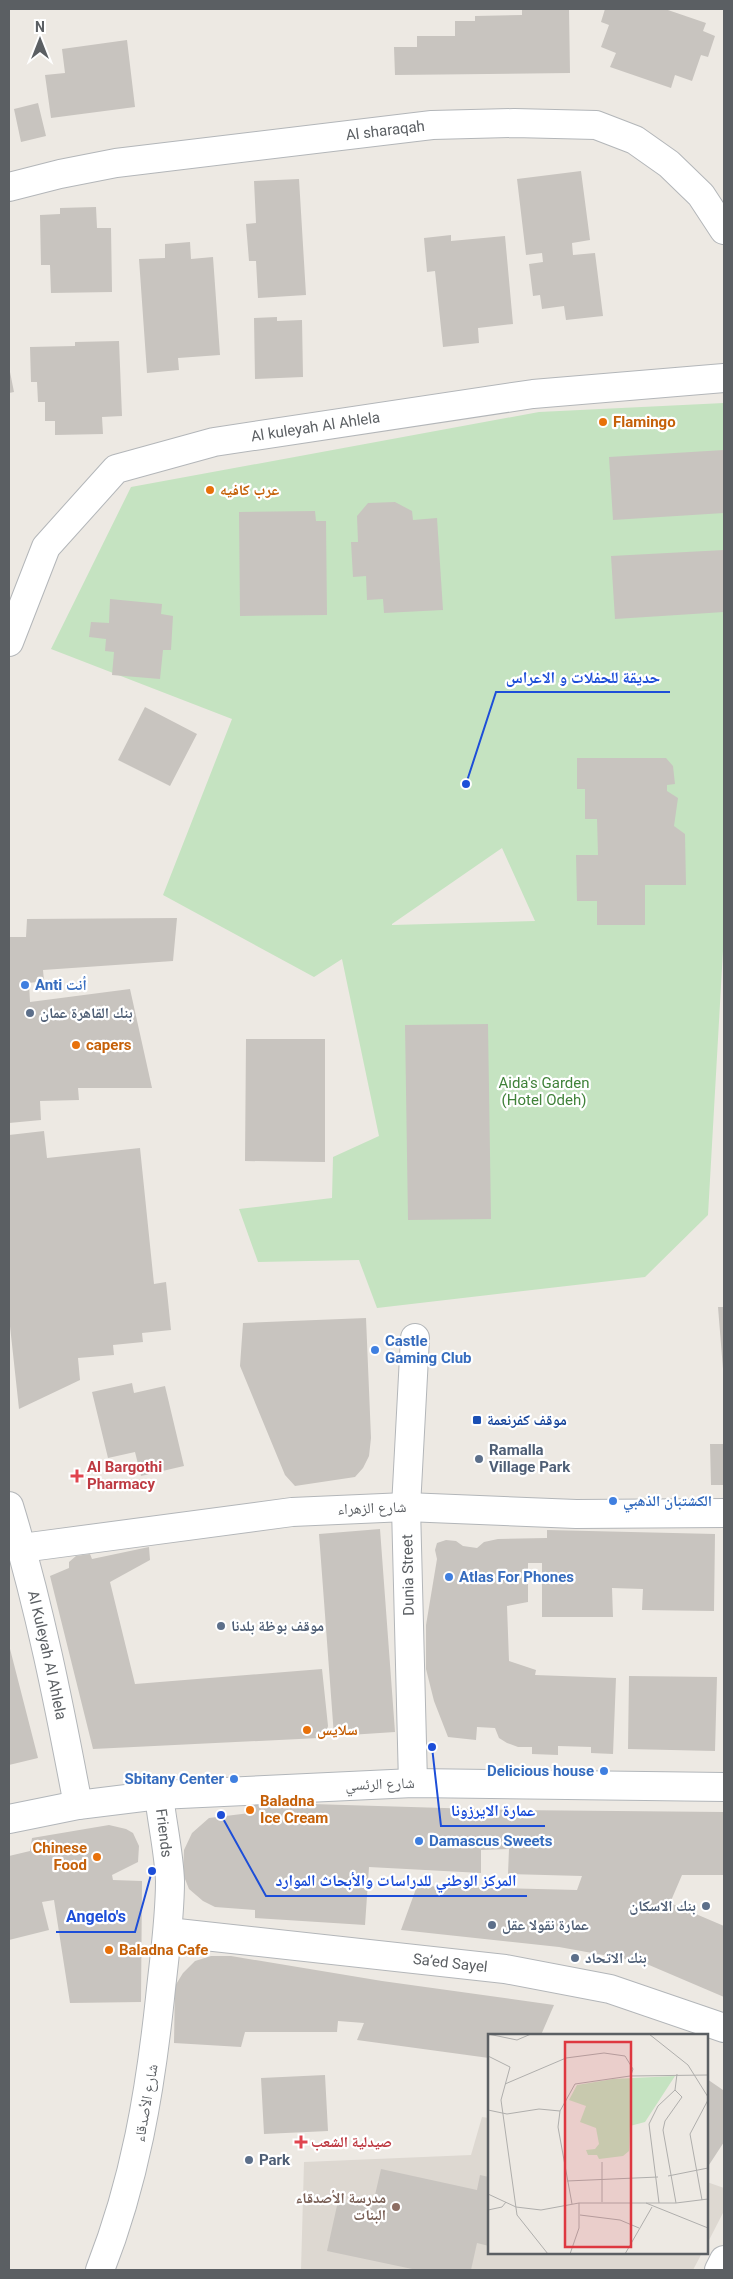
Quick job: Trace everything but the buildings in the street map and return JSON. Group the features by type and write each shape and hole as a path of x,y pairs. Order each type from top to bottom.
{"street":[{"name":"Al sharaqah","path":"9,188 60,174 116,163 432,125 514,123 596,125 634,140 669,164 701,195 724,230"},
{"name":"Al kuleyah Al Ahlela","path":"9,642 46,547 116,469 214,442 533,394 724,378"},
{"name":"Dunia Street","path":"413,1782 406,1506 415,1338"},
{"name":"Al Kuleyah Al Ahlela","path":"9,1506 22,1548 53,1671 78,1805"},
{"name":"شارع الزهراء","path":"22,1548 292,1512 406,1506 576,1514 724,1513"},
{"name":"شارع الرئسي","path":"9,1819 78,1805 158,1795 413,1782 724,1787"},
{"name":"Friends","path":"158,1795 170,1880 168,1932"},
{"name":"Sa’ed Sayel","path":"168,1932 504,1968 610,1989 724,2028"},
{"name":"شارع الأصدقاء","path":"100,2270 113,2238 134,2170 152,2073 168,1932"},
{"path":"719,2270 724,2260"}],"shaded area":[{"name":"مدرسة الأصدقاء البنات","path":"482,2117 488,2118 488,2254 701,2254 693,2270 301,2270 304,2162 471,2155"},
{"path":"708,2182 724,2188 724,2211 708,2242"}],"green space":[{"name":"Aida's Garden (Hotel Odeh)","path":"724,403 724,933 708,1215 645,1277 377,1308 359,1260 258,1262 239,1209 332,1198 333,1157 379,1136 342,959 314,977 163,895 232,719 51,649 131,487 539,412","holes":["502,848 535,921 392,925"]}],"place":[{"name":"Flamingo","path":"603,422"},
{"name":"عرب كافيه","path":"210,490"},
{"name":"حديقة للحفلات و الاعراس","path":"466,784"},
{"name":"Anti أنت","path":"25,985"},
{"name":"بنك القاهرة عمان","path":"30,1013"},
{"name":"capers","path":"76,1045"},
{"name":"Castle Gaming Club","path":"375,1350"},
{"name":"موقف كفرنعمة","path":"477,1420"},
{"name":"Ramalla Village Park","path":"479,1459"},
{"name":"Al Bargothi Pharmacy","path":"77,1476"},
{"name":"الكشتبان الذهبي","path":"613,1501"},
{"name":"Atlas For Phones","path":"449,1577"},
{"name":"موقف بوظة بلدنا","path":"221,1626"},
{"name":"سلايس","path":"307,1730"},
{"name":"عمارة الايرزونا","path":"432,1747"},
{"name":"Delicious house","path":"604,1771"},
{"name":"Sbitany Center","path":"234,1779"},
{"name":"Baladna Ice Cream","path":"250,1810"},
{"name":"المركز الوطني للدراسات والأبحاث الموارد","path":"221,1815"},
{"name":"Damascus Sweets","path":"419,1841"},
{"name":"Chinese Food","path":"97,1857"},
{"name":"Angelo's","path":"152,1871"},
{"name":"بنك الاسكان","path":"706,1906"},
{"name":"عمارة نقولا عقل","path":"492,1925"},
{"name":"Baladna Cafe","path":"109,1950"},
{"name":"بنك الاتحاد","path":"575,1958"},
{"name":"صيدلية الشعب","path":"301,2142"},
{"name":"Park","path":"249,2160"},
{"name":"مدرسة الأصدقاء البنات","path":"396,2207"}]}
